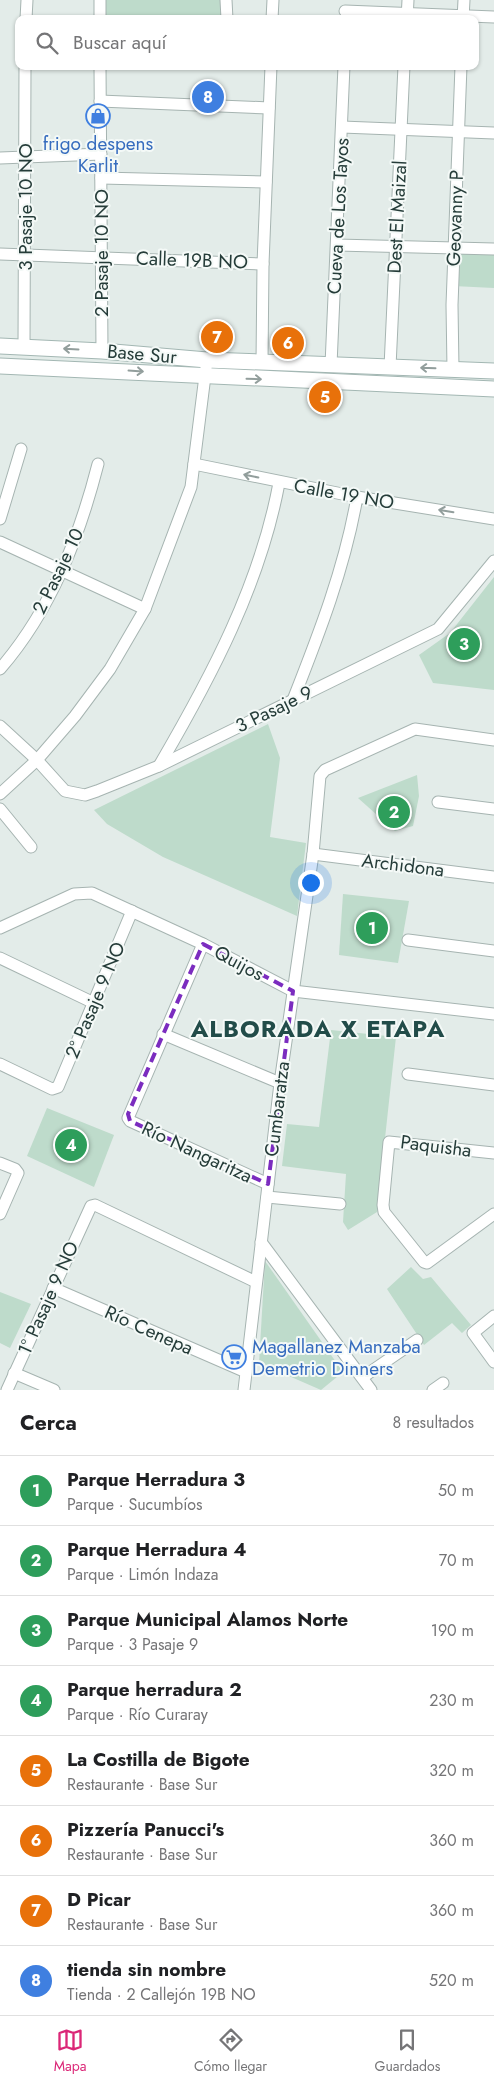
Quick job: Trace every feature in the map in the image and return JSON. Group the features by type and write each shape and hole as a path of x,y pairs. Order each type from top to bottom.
{"street":[{"path":"26,15 27,0"},
{"path":"100,0 100,15"},
{"path":"226,0 227,15"},
{"path":"272,15 273,0"},
{"path":"407,15 408,0"},
{"path":"463,15 464,0"},
{"path":"346,10 397,15"},
{"path":"479,17 494,17"},
{"name":"3 Pasaje 10 NO","path":"24,347 25,70"},
{"name":"2 Pasaje 10 NO","path":"100,70 102,351"},
{"path":"262,362 263,264 270,70"},
{"name":"Cueva de Los Tayos","path":"331,365 344,70"},
{"name":"Dest El Maizal","path":"390,367 404,70"},
{"name":"Geovanny P","path":"453,369 454,247 461,70"},
{"path":"100,101 269,108"},
{"path":"342,126 494,133"},
{"path":"0,158 101,154"},
{"path":"101,178 266,182"},
{"path":"337,245 396,245 494,249"},
{"name":"Calle 19B NO","path":"0,254 263,264"},
{"name":"Base Sur","path":"0,346 102,351 207,360 494,371"},
{"path":"0,794 36,760 75,716 110,669 145,609 191,487 207,360"},
{"name":"Base Sur","path":"0,366 116,370 494,390"},
{"path":"0,519 21,449"},
{"name":"2 Pasaje 10","path":"0,669 19,646 62,573 85,513 98,464"},
{"name":"Calle 19 NO","path":"194,464 357,497 494,519"},
{"path":"159,766 206,681 248,594 269,528 280,482"},
{"path":"293,700 334,587 345,552 357,497"},
{"path":"0,542 62,573 145,609"},
{"name":"3 Pasaje 9","path":"0,726 36,760 64,791 85,795 159,766 438,629 494,561"},
{"name":"Cumbaratza","path":"244,1390 280,1083 313,854 320,776 325,770 415,729 494,740"},
{"path":"438,802 494,810"},
{"path":"0,809 31,847"},
{"name":"Archidona","path":"313,854 494,877"},
{"name":"Quijos","path":"0,928 81,892 92,893 202,944 293,991 494,1014"},
{"name":"2º Pasaje 9 NO","path":"0,1064 56,1088 58,1087 132,911"},
{"path":"408,940 494,951"},
{"path":"202,944 163,1034 280,1083"},
{"path":"0,958 94,1003"},
{"name":"Río Nangaritza","path":"163,1034 128,1118 130,1121 268,1184"},
{"path":"408,1074 494,1085"},
{"name":"Paquisha","path":"494,1153 392,1141 388,1144 383,1205 384,1212 424,1262 428,1263 494,1214"},
{"path":"0,1163 17,1171 18,1174 0,1214"},
{"path":"267,1197 340,1204"},
{"name":"1º Pasaje 9 NO","path":"7,1390 91,1206 95,1205 256,1282"},
{"path":"261,1242 372,1390"},
{"name":"Río Cenepa","path":"53,1288 246,1372"},
{"path":"494,1316 473,1333 494,1362"},
{"path":"363,1377 417,1340"},
{"path":"14,1372 54,1390"},
{"path":"433,1390 443,1383"}],"highlighted area":[{"path":"203,944 293,991 268,1184 130,1121 128,1114"}],"green space":[{"path":"102,0 224,0 223,15 102,15"},
{"path":"456,251 494,253 494,288 453,286"},
{"path":"494,577 494,690 433,683 419,655 450,633"},
{"path":"268,724 280,758 270,837 306,843 297,916 163,857 107,824 94,810"},
{"path":"417,775 419,796 413,826 395,831 358,798"},
{"path":"343,894 409,901 398,963 339,955"},
{"path":"331,1030 396,1037 377,1212 348,1230 343,1222 346,1174 282,1166 287,1124 319,1127"},
{"path":"47,1108 114,1135 94,1187 27,1156"},
{"path":"265,1261 343,1372 321,1390 259,1363"},
{"path":"411,1267 423,1279 431,1277 471,1325 462,1333 452,1323 424,1345 387,1289"},
{"path":"0,1292 31,1304 10,1348 0,1343"}],"place":[{"name":"tienda sin nombre","path":"208,97"},
{"name":"frigo despens Karlit","path":"98,116"},
{"name":"D Picar","path":"217,337"},
{"name":"Pizzería Panucci's","path":"288,343"},
{"name":"La Costilla de Bigote","path":"325,397"},
{"name":"Parque Municipal Alamos Norte","path":"464,644"},
{"name":"Parque Herradura 4","path":"394,812"},
{"name":"Parque Herradura 3","path":"372,928"},
{"name":"Parque herradura 2","path":"71,1145"},
{"name":"Magallanez Manzaba Demetrio Dinners","path":"234,1357"}],"district":[{"name":"ALBORADA X ETAPA","path":"318,1028"}]}
